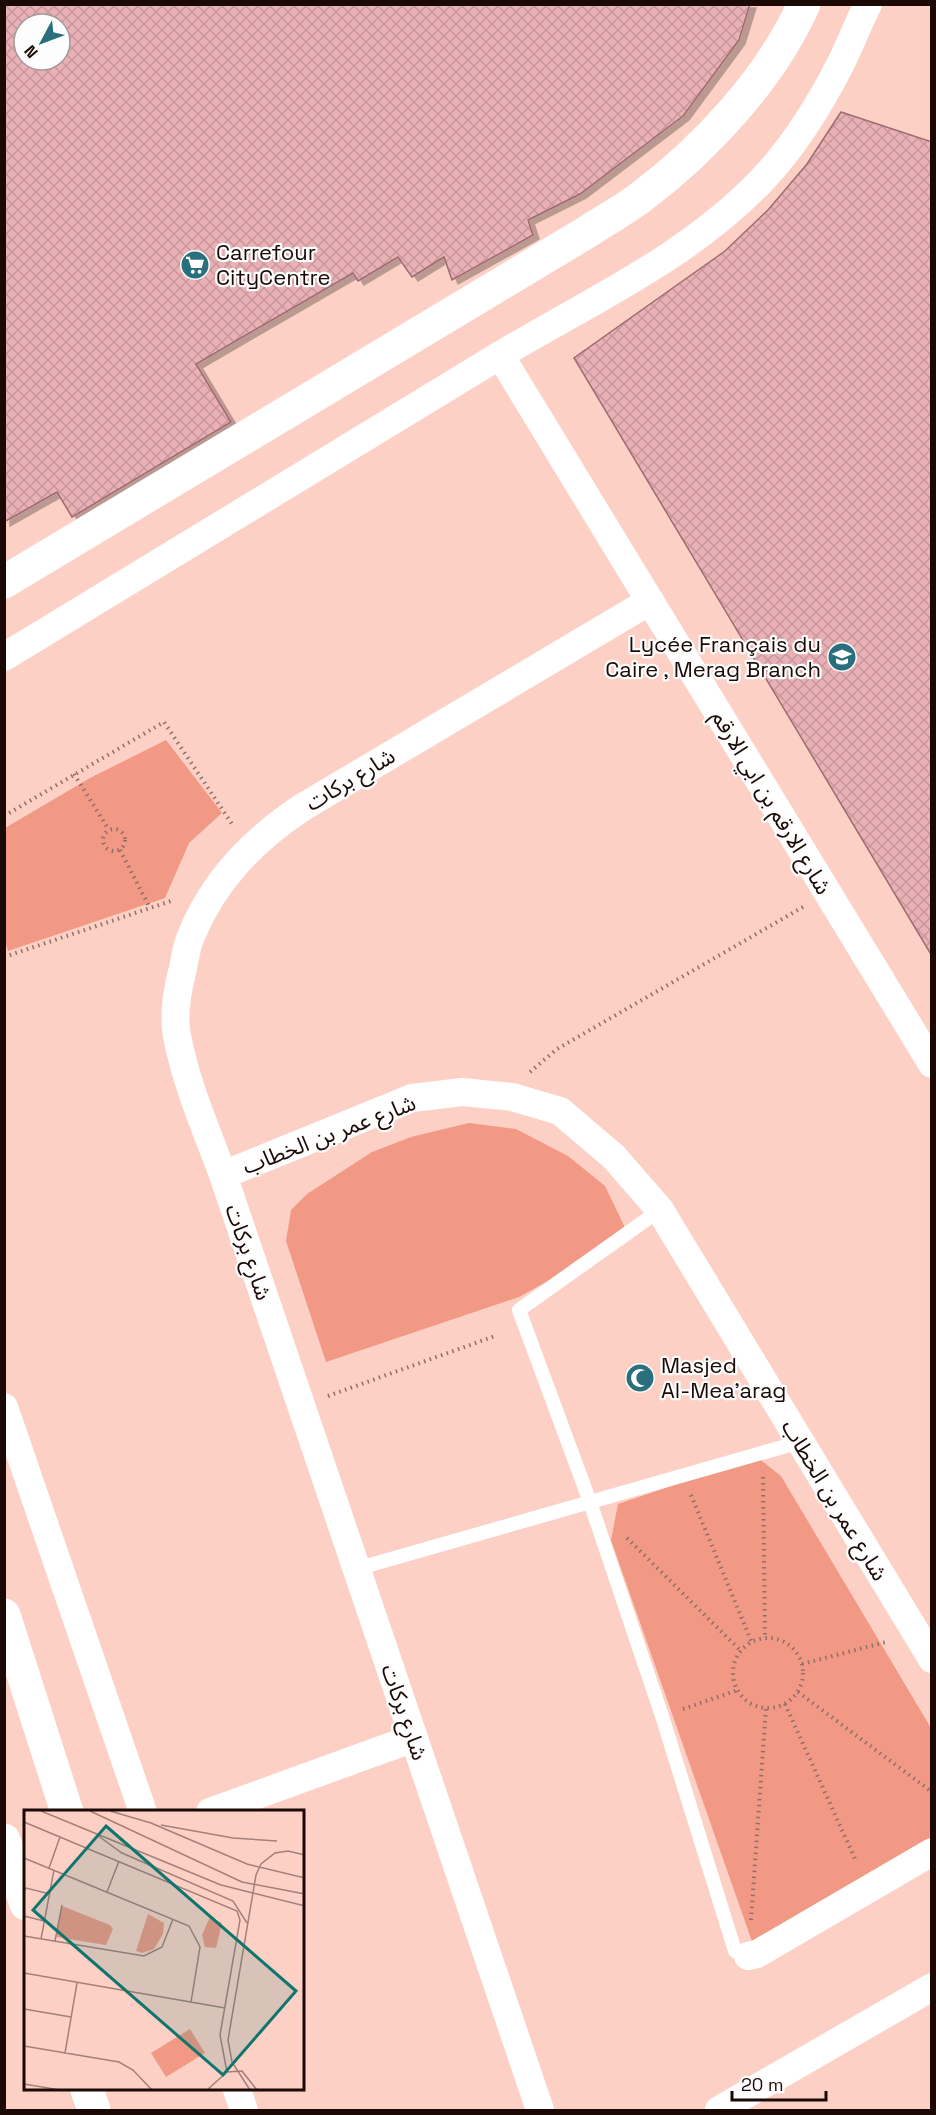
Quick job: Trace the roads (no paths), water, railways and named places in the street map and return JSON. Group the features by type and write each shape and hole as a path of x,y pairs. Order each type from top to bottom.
{"main road":[{"path":"4,582 640,198 689,158 732,113 770,63 804,4"},
{"path":"4,1615 66,1810"},
{"path":"4,1840 24,1898"},
{"path":"87,2091 94,2110"},
{"path":"110,2110 112,2091"}],"street":[{"path":"4,657 500,355 659,264 697,239 732,210 779,160 818,105 868,4"},
{"name":"شارع الارقم بن ابي الارقم","path":"500,355 932,1064"},
{"name":"شارع بركات","path":"540,2110 302,1406 191,1089 176,1034 177,994 190,937 217,885 249,849 273,827 650,601"},
{"name":"شارع عمر بن الخطاب","path":"223,1175 412,1098 462,1092 512,1096 560,1111 614,1157 660,1210 932,1659"},
{"path":"4,1407 142,1810"},
{"path":"216,1810 414,1738"},
{"path":"748,1956 757,1954 932,1852"},
{"path":"736,2106 932,1987"},
{"path":"237,2091 244,2110"}],"lane":[{"path":"660,1210 519,1310 590,1502 662,1716 735,1951 748,1956"},
{"path":"356,1569 800,1442"}],"place":[{"name":"Carrefour CityCentre","path":"195,265"},
{"name":"Lycée Français du Caire , Merag Branch","path":"842,657"},
{"name":"Masjed Al-Mea'arag","path":"640,1378"}]}
